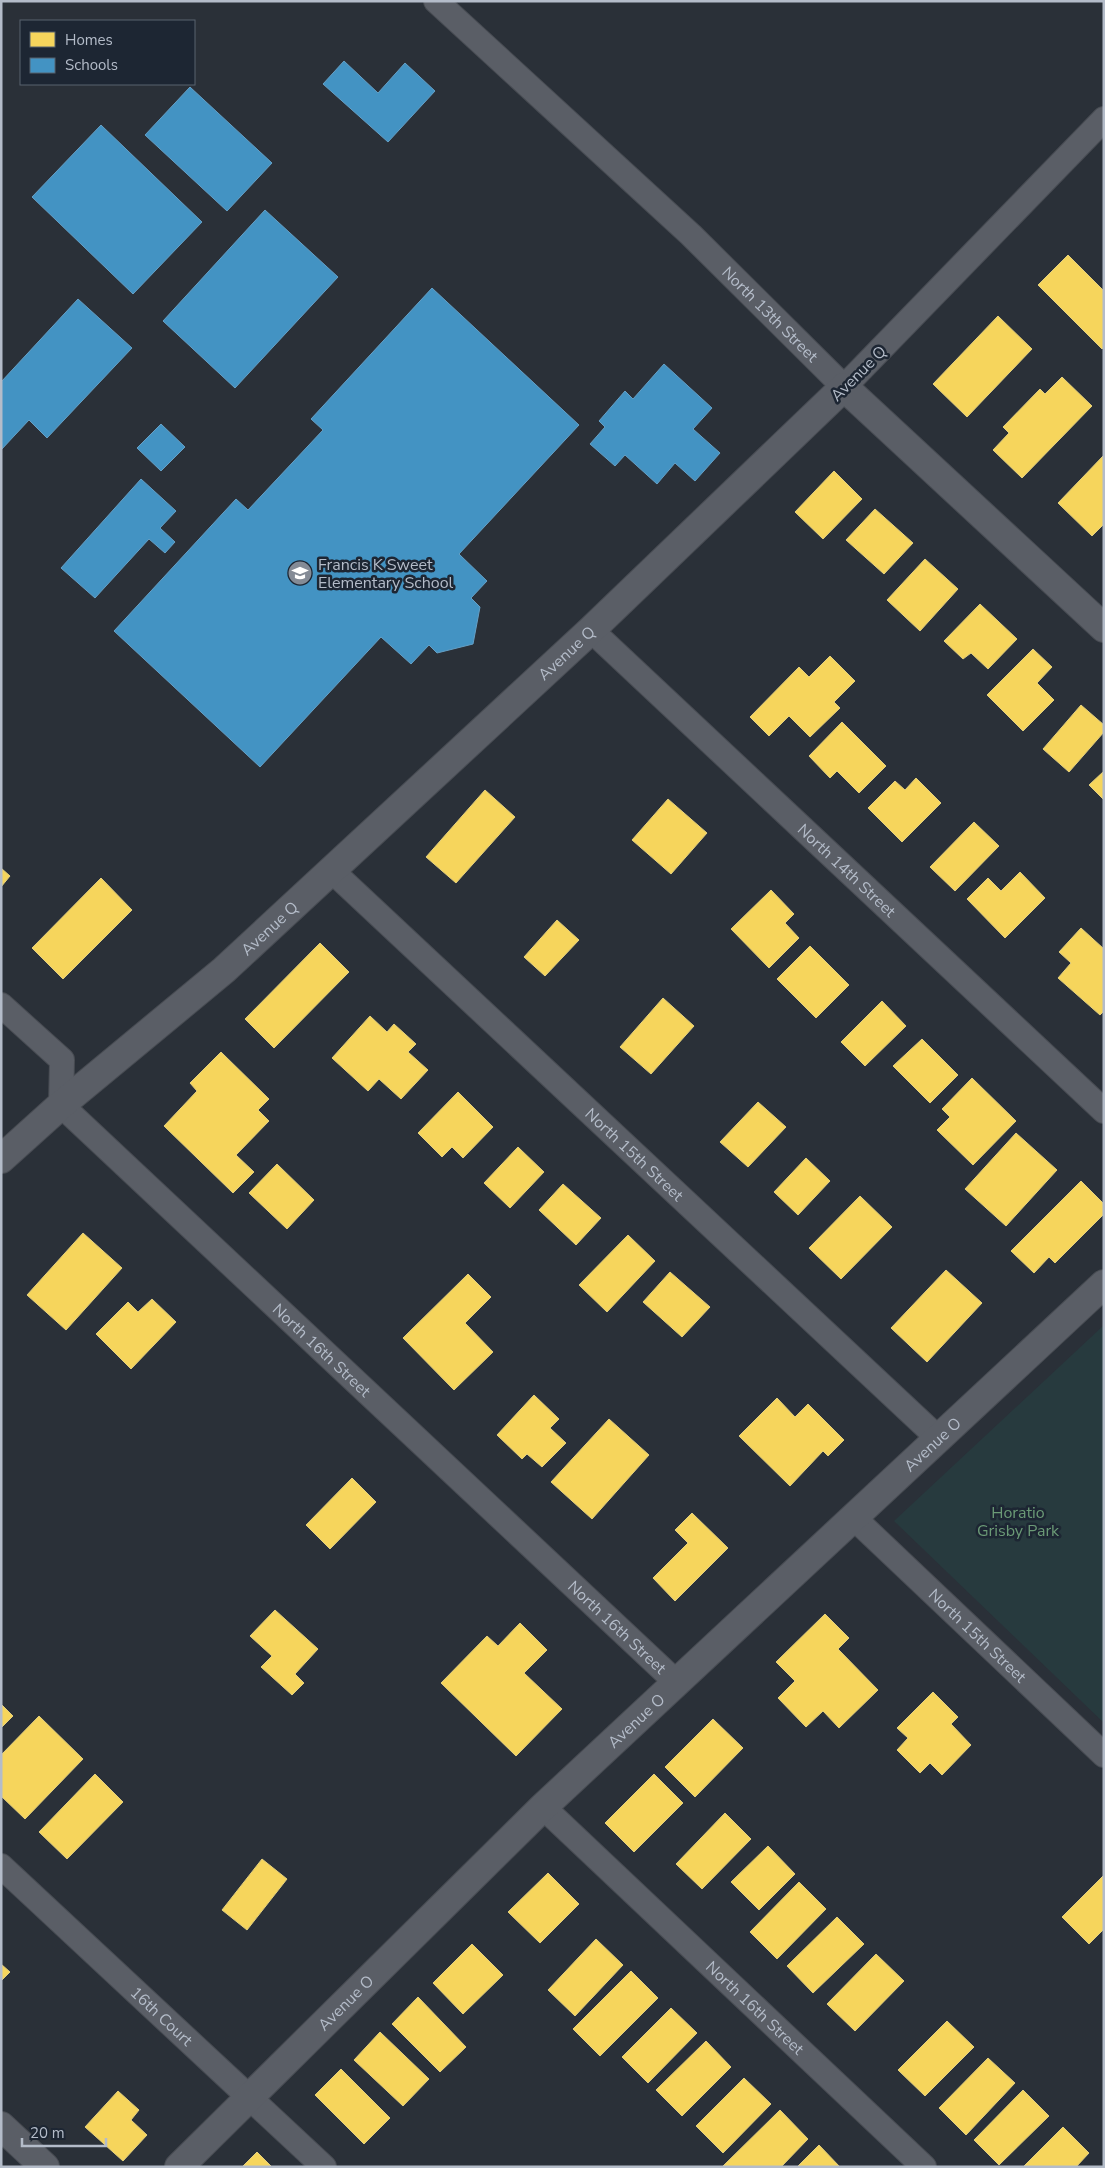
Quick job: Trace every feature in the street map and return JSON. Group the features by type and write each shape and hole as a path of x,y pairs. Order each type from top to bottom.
{"street":[{"name":"North 13th Street","path":"436,1 690,235 844,387 1104,628"},
{"name":"Avenue Q","path":"1,1159 60,1106 224,970 591,630 844,387 1104,119"},
{"name":"North 14th Street","path":"591,630 1104,1111"},
{"name":"North 15th Street","path":"331,870 938,1438"},
{"path":"1,1005 62,1060 60,1106"},
{"name":"North 16th Street","path":"60,1106 676,1682"},
{"name":"Avenue O","path":"179,2167 543,1807 1104,1284"},
{"name":"North 15th Street","path":"853,1517 1104,1755"},
{"name":"North 16th Street","path":"543,1807 924,2167"},
{"name":"16th Court","path":"1,1866 324,2167"},
{"path":"1,2126 45,2167"}],"green space":[{"name":"Horatio Grisby Park","path":"1104,1325 1104,1723 894,1521"}],"building: Homes":[{"path":"1068,255 1104,291 1104,347 1102,349 1038,285"},
{"path":"998,316 1032,349 967,417 933,384"},
{"path":"1062,377 1092,406 1022,478 993,450 1009,433 1003,427 1040,389 1045,394"},
{"path":"1104,455 1104,524 1092,536 1058,503"},
{"path":"834,471 862,499 823,539 795,512"},
{"path":"875,509 913,543 884,574 846,540"},
{"path":"925,559 958,589 920,631 887,600"},
{"path":"980,604 1017,639 988,669 971,653 963,659 944,641"},
{"path":"1033,649 1052,667 1037,683 1054,700 1023,731 987,695"},
{"path":"830,656 855,681 834,702 840,708 810,737 789,716 769,736 750,717 799,667 809,677"},
{"path":"1081,705 1104,725 1104,732 1069,772 1043,749"},
{"path":"842,722 886,766 859,793 837,771 830,778 809,756"},
{"path":"1104,771 1104,800 1089,785"},
{"path":"916,778 941,803 902,842 868,808 895,781 905,790"},
{"path":"485,790 515,817 456,883 426,857"},
{"path":"668,799 707,833 671,874 632,840"},
{"path":"974,822 999,846 955,891 930,867"},
{"path":"1,868 10,876 1,887"},
{"path":"1020,872 1045,898 1005,938 967,899 988,878 1001,891"},
{"path":"101,878 132,910 63,979 32,948"},
{"path":"771,890 794,914 785,923 799,938 769,968 731,929"},
{"path":"557,920 579,940 545,976 524,957"},
{"path":"1081,928 1104,949 1104,1011 1100,1015 1058,978 1071,963 1059,952"},
{"path":"320,943 349,972 274,1048 245,1019"},
{"path":"810,946 849,985 816,1018 777,979"},
{"path":"663,998 694,1026 651,1074 620,1047"},
{"path":"882,1001 906,1026 865,1066 841,1042"},
{"path":"370,1016 387,1032 394,1024 416,1044 408,1052 428,1070 401,1099 379,1079 368,1091 332,1058"},
{"path":"922,1039 958,1075 930,1103 893,1066"},
{"path":"221,1052 269,1099 258,1110 269,1121 236,1155 254,1172 233,1193 164,1126 197,1091 190,1083"},
{"path":"972,1078 1016,1121 973,1165 937,1130 950,1117 942,1109"},
{"path":"458,1092 493,1127 463,1158 452,1147 442,1157 418,1133"},
{"path":"758,1102 786,1127 748,1167 720,1142"},
{"path":"1016,1133 1057,1170 1006,1226 965,1189"},
{"path":"518,1147 544,1172 510,1208 484,1183"},
{"path":"806,1158 830,1181 798,1215 774,1192"},
{"path":"277,1164 314,1200 287,1229 249,1193"},
{"path":"1081,1181 1104,1204 1104,1214 1055,1263 1049,1257 1034,1273 1011,1251"},
{"path":"563,1184 601,1218 576,1245 539,1210"},
{"path":"860,1196 892,1227 841,1279 809,1248"},
{"path":"83,1233 122,1268 66,1330 27,1295"},
{"path":"628,1235 655,1261 607,1312 579,1285"},
{"path":"946,1270 982,1303 927,1362 891,1328"},
{"path":"670,1272 710,1307 682,1337 643,1302"},
{"path":"468,1274 491,1297 465,1323 493,1352 454,1390 403,1338"},
{"path":"152,1299 176,1322 131,1369 96,1334 128,1302 138,1312"},
{"path":"534,1395 559,1419 550,1428 566,1443 542,1467 527,1454 522,1459 497,1435"},
{"path":"777,1398 795,1417 808,1404 844,1440 828,1456 823,1451 790,1486 739,1436"},
{"path":"609,1419 649,1455 592,1519 551,1482"},
{"path":"352,1478 376,1502 330,1549 306,1525"},
{"path":"692,1513 728,1548 675,1601 653,1578 688,1543 675,1530"},
{"path":"275,1610 318,1649 295,1674 304,1683 292,1695 261,1667 272,1656 250,1636"},
{"path":"825,1614 849,1638 838,1649 878,1690 839,1728 823,1711 806,1727 778,1698 795,1681 776,1662"},
{"path":"520,1623 547,1650 524,1673 562,1709 516,1756 441,1683 487,1636 498,1646"},
{"path":"933,1692 958,1717 951,1724 971,1745 942,1775 930,1763 920,1773 897,1750 908,1738 897,1728"},
{"path":"1,1704 13,1716 1,1728"},
{"path":"39,1716 83,1759 25,1819 1,1796 1,1755"},
{"path":"713,1719 743,1748 695,1797 665,1767"},
{"path":"95,1774 123,1802 67,1859 39,1832"},
{"path":"654,1774 683,1803 634,1852 605,1823"},
{"path":"725,1813 751,1839 702,1889 676,1864"},
{"path":"768,1846 795,1874 759,1910 731,1882"},
{"path":"262,1859 287,1879 247,1930 222,1910"},
{"path":"548,1873 579,1904 540,1943 508,1912"},
{"path":"1104,1875 1104,1929 1089,1944 1062,1917"},
{"path":"799,1882 826,1909 777,1959 750,1932"},
{"path":"837,1917 864,1944 813,1993 787,1966"},
{"path":"596,1939 623,1965 575,2016 548,1990"},
{"path":"472,1944 503,1975 463,2014 433,1983"},
{"path":"876,1954 904,1981 855,2031 827,2004"},
{"path":"1,1964 10,1972 1,1981"},
{"path":"631,1971 658,1998 600,2056 573,2029"},
{"path":"418,1997 466,2047 440,2072 392,2024"},
{"path":"671,2008 697,2033 648,2083 622,2057"},
{"path":"947,2021 974,2047 925,2096 898,2070"},
{"path":"380,2032 429,2079 403,2106 354,2060"},
{"path":"706,2041 731,2067 682,2116 656,2090"},
{"path":"988,2058 1015,2083 966,2135 939,2108"},
{"path":"341,2069 390,2118 364,2144 315,2095"},
{"path":"744,2078 771,2104 723,2153 696,2126"},
{"path":"1023,2090 1049,2116 999,2165 974,2140"},
{"path":"118,2091 139,2110 131,2120 147,2135 123,2161 85,2127"},
{"path":"780,2110 808,2139 781,2167 722,2167"},
{"path":"1063,2127 1089,2153 1076,2167 1023,2167"},
{"path":"819,2145 840,2167 797,2167"},
{"path":"257,2152 272,2167 242,2167"}],"building: Schools":[{"path":"344,61 378,93 405,63 435,91 388,142 323,84"},
{"path":"190,87 272,163 227,211 145,135"},
{"path":"101,125 202,222 133,294 32,197"},
{"path":"265,210 338,277 235,388 163,321"},
{"path":"432,288 579,425 459,554 487,581 471,598 480,607 473,644 437,653 429,645 411,664 381,637 260,767 114,631 236,499 248,510 323,430 311,419"},
{"path":"78,299 132,348 47,438 29,420 1,450 1,382"},
{"path":"664,364 712,408 693,429 720,453 695,481 675,463 657,484 625,455 615,466 590,444 605,427 599,421 625,391 633,399"},
{"path":"161,424 185,447 161,471 137,448"},
{"path":"141,479 176,511 160,528 175,542 165,553 149,539 95,598 61,568"}],"place":[{"name":"Francis K Sweet Elementary School","path":"300,573"}]}
